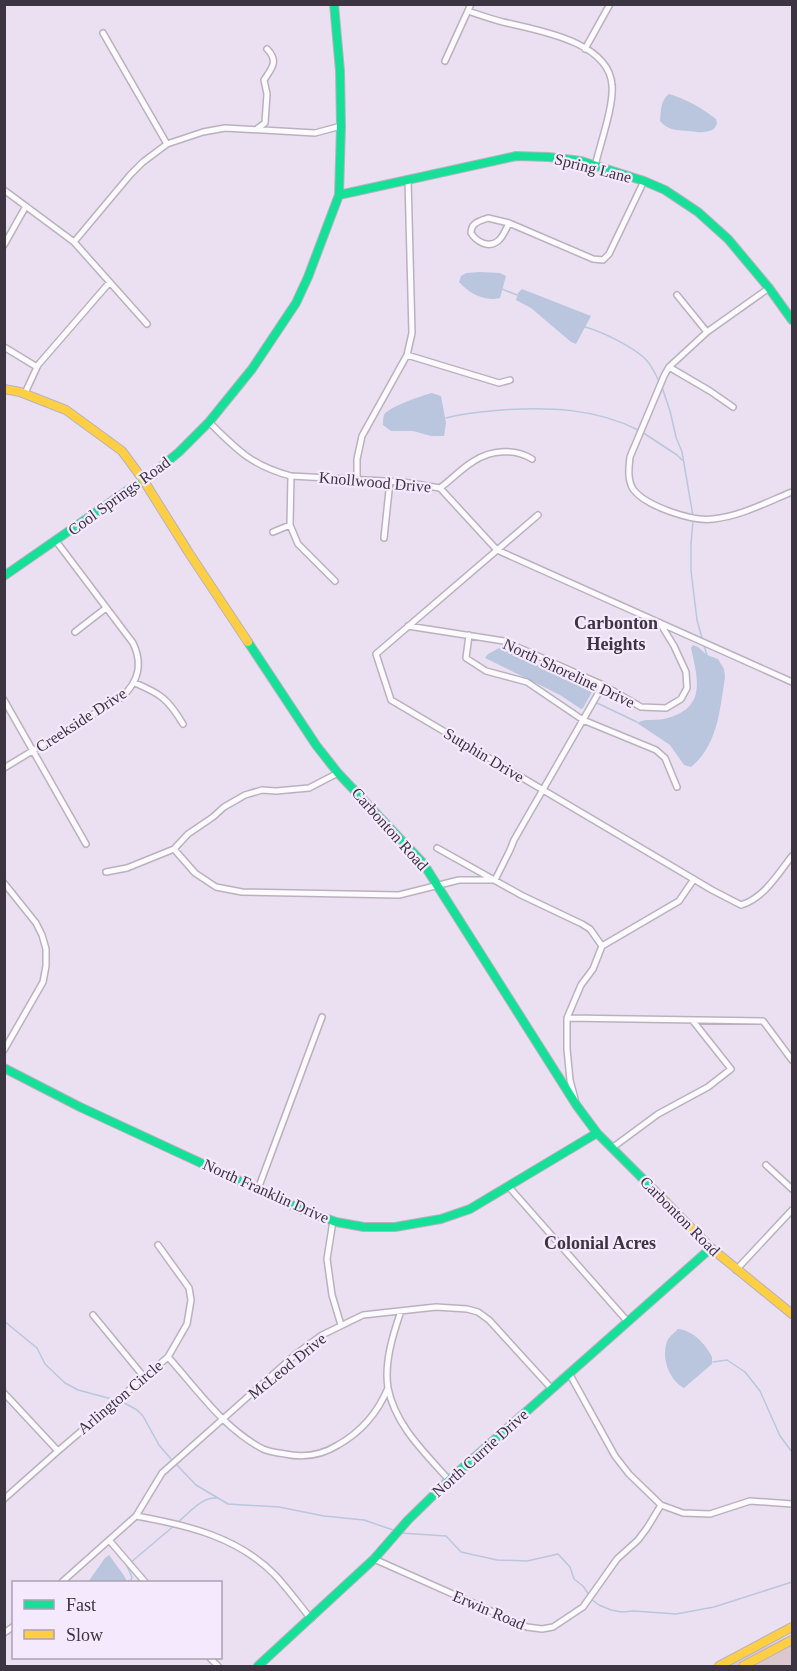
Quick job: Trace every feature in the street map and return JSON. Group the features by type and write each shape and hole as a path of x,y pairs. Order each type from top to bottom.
{"main road":[{"name":"Cool Springs Road","path":"4,576 144,481 179,452 209,422 252,369 296,303 339,195 340,71 334,4"},
{"name":"Spring Lane","path":"339,195 516,156 580,161 665,190 698,212 728,239 769,288 792,321"},
{"name":"Carbonton Road","path":"4,389 25,393 66,410 122,451 144,481 306,731 338,773 416,855 438,885 577,1106 597,1133 711,1248 792,1314"},
{"name":"North Franklin Drive","path":"4,1068 81,1107 258,1190 300,1209 348,1225 402,1226 448,1217 470,1209 597,1133"},
{"name":"North Currie Drive","path":"258,1666 374,1559 408,1520 450,1480 711,1248"},
{"path":"719,1666 792,1627"},
{"path":"743,1666 792,1640"}],"street":[{"path":"445,61 471,4"},
{"path":"585,49 610,4"},
{"path":"468,11 550,33 585,49 604,63 609,70 612,95 595,166"},
{"path":"103,33 167,144"},
{"path":"258,129 265,123 267,94 264,80 273,64 272,54 267,49"},
{"path":"74,242 142,162 167,144 203,132 225,128 315,133 341,126"},
{"path":"357,479 357,459 362,436 407,356 412,333 408,180"},
{"path":"509,224 498,242 492,244 480,243 471,233 471,229 479,221 488,218 509,224 593,259 603,260 609,254 644,181"},
{"path":"4,190 74,242 147,324"},
{"path":"4,244 26,206"},
{"path":"25,393 37,367 109,283"},
{"path":"769,288 707,332 669,367 630,457 628,471 632,487 644,501 691,518 711,519 733,516 792,492"},
{"path":"677,295 707,332"},
{"path":"4,347 37,367"},
{"path":"407,356 499,382 510,380"},
{"path":"669,367 733,407"},
{"name":"Knollwood Drive","path":"209,422 242,454 273,472 291,476 390,481 440,488 497,550 792,682"},
{"path":"440,488 474,460 499,451 524,453 532,459"},
{"path":"291,476 290,525 298,544 335,581"},
{"path":"384,538 390,481"},
{"name":"Sutphin Drive","path":"538,515 376,654 391,700 741,905 751,902 764,892 792,856"},
{"path":"273,532 290,525"},
{"name":"Creekside Drive","path":"4,768 122,697 135,683 138,672 137,652 133,643 56,541"},
{"path":"75,632 106,608"},
{"name":"North Shoreline Drive","path":"408,626 504,641 603,685 641,706 666,708 681,699 687,688 686,672 674,646 660,624"},
{"path":"469,635 466,658 486,671 527,682 583,720 656,750 664,758 677,787"},
{"path":"135,683 170,703 183,724"},
{"path":"495,880 514,840 603,685"},
{"path":"4,700 86,844"},
{"path":"106,872 127,868 174,849 188,834 224,807 245,795 262,790 309,788 338,773"},
{"path":"437,848 521,895 582,924 590,929 602,946"},
{"path":"174,849 195,873 216,887 242,892 399,895 459,880 495,880"},
{"path":"577,1106 570,1080 567,1018 581,985 593,969 602,946 679,900 694,879"},
{"path":"4,883 36,923 46,949 46,966 43,982 4,1050"},
{"path":"258,1190 322,1017"},
{"path":"567,1018 763,1021 792,1060"},
{"path":"612,1148 658,1114 708,1087 731,1069 693,1020"},
{"path":"766,1165 792,1189"},
{"path":"508,1186 628,1322"},
{"path":"736,1270 792,1209"},
{"path":"333,1221 327,1259 332,1295 341,1325"},
{"name":"Arlington Circle","path":"4,1499 168,1357 187,1324 191,1300 189,1288 158,1245"},
{"name":"McLeod Drive","path":"63,1581 136,1516 162,1473 299,1351 322,1335 363,1315 436,1307 478,1312 489,1320 551,1388"},
{"path":"401,1311 393,1335 389,1358 388,1388 396,1412 407,1430 418,1446 450,1480"},
{"path":"93,1315 144,1377"},
{"path":"168,1357 242,1436 266,1450 294,1456 312,1456 335,1448 358,1432 382,1401 388,1388"},
{"path":"569,1373 615,1456 629,1474 661,1505 683,1513 710,1514 750,1501 792,1504"},
{"path":"4,1393 58,1451"},
{"name":"Erwin Road","path":"374,1559 527,1628 553,1627 583,1607 613,1564 643,1534 661,1505"},
{"path":"136,1516 212,1534 241,1547 275,1575 311,1619"},
{"path":"109,1540 145,1581"}],"shaded area":[{"path":"792,1634 792,1666 727,1666"}],"water":[{"path":"669,94 694,104 716,119 717,124 714,129 708,132 698,132 673,129 663,124 660,121 662,106"},
{"path":"466,273 500,273 506,276 500,298 488,299 477,296 459,282 461,276"},
{"path":"522,289 591,316 576,344 531,308 516,300"},
{"path":"432,393 441,396 446,423 444,436 431,436 413,431 391,431 383,425 384,415 392,408"},
{"path":"693,645 707,655 718,659 724,669 725,677 719,714 712,737 700,758 691,767 684,765 670,745 637,723 664,719 678,714 693,701 697,682 691,648"},
{"path":"501,647 592,692 583,708 485,658"},
{"path":"678,1329 698,1338 712,1357 712,1364 684,1388 671,1375 665,1357 668,1340"},
{"path":"109,1555 127,1581 89,1581"}],"waterway":[{"path":"502,289 517,295"},
{"path":"585,327 609,336 643,357 650,364 660,383"},
{"path":"662,387 682,452 693,516"},
{"path":"446,418 501,410 554,409 605,417 638,430"},
{"path":"642,432 682,460"},
{"path":"693,521 691,571 697,620 702,638"},
{"path":"704,646 707,655"},
{"path":"595,702 637,722"},
{"path":"4,1321 37,1348 45,1364 65,1383 78,1390 112,1399"},
{"path":"713,1362 727,1360 745,1372 760,1391 780,1436 792,1452"},
{"path":"121,1401 143,1416 159,1445 171,1459"},
{"path":"176,1464 196,1485 228,1504 279,1507 324,1516 364,1520 396,1531"},
{"path":"178,1522 201,1503 216,1498"},
{"path":"130,1563 175,1525"},
{"path":"400,1533 446,1536 461,1552 497,1560 527,1561 558,1554 570,1567 574,1579 589,1595"},
{"path":"127,1566 132,1577 129,1581"},
{"path":"591,1599 599,1605 622,1612 676,1614 714,1607 792,1582"}],"traffic: fast":[{"path":"4,576 144,481 179,452 209,422 252,369 296,303 339,195 340,71 334,4"},
{"path":"339,195 516,156 581,161 665,190 698,212 728,239 792,320"},
{"path":"248,642 316,745 338,773 423,863 577,1106 597,1133 665,1201"},
{"path":"4,1068 80,1107 300,1209 336,1222 364,1227 395,1227 441,1219 470,1209 597,1133"},
{"path":"258,1666 374,1559 408,1520 449,1480 711,1248"}],"traffic: slow":[{"path":"4,389 20,392 66,410 122,451 144,481 248,642"},
{"path":"665,1201 711,1248 792,1314"},
{"path":"719,1666 792,1627"},
{"path":"743,1666 792,1640"}],"district":[{"name":"Carbonton Heights","path":"616,633"},
{"name":"Colonial Acres","path":"600,1243"}]}
